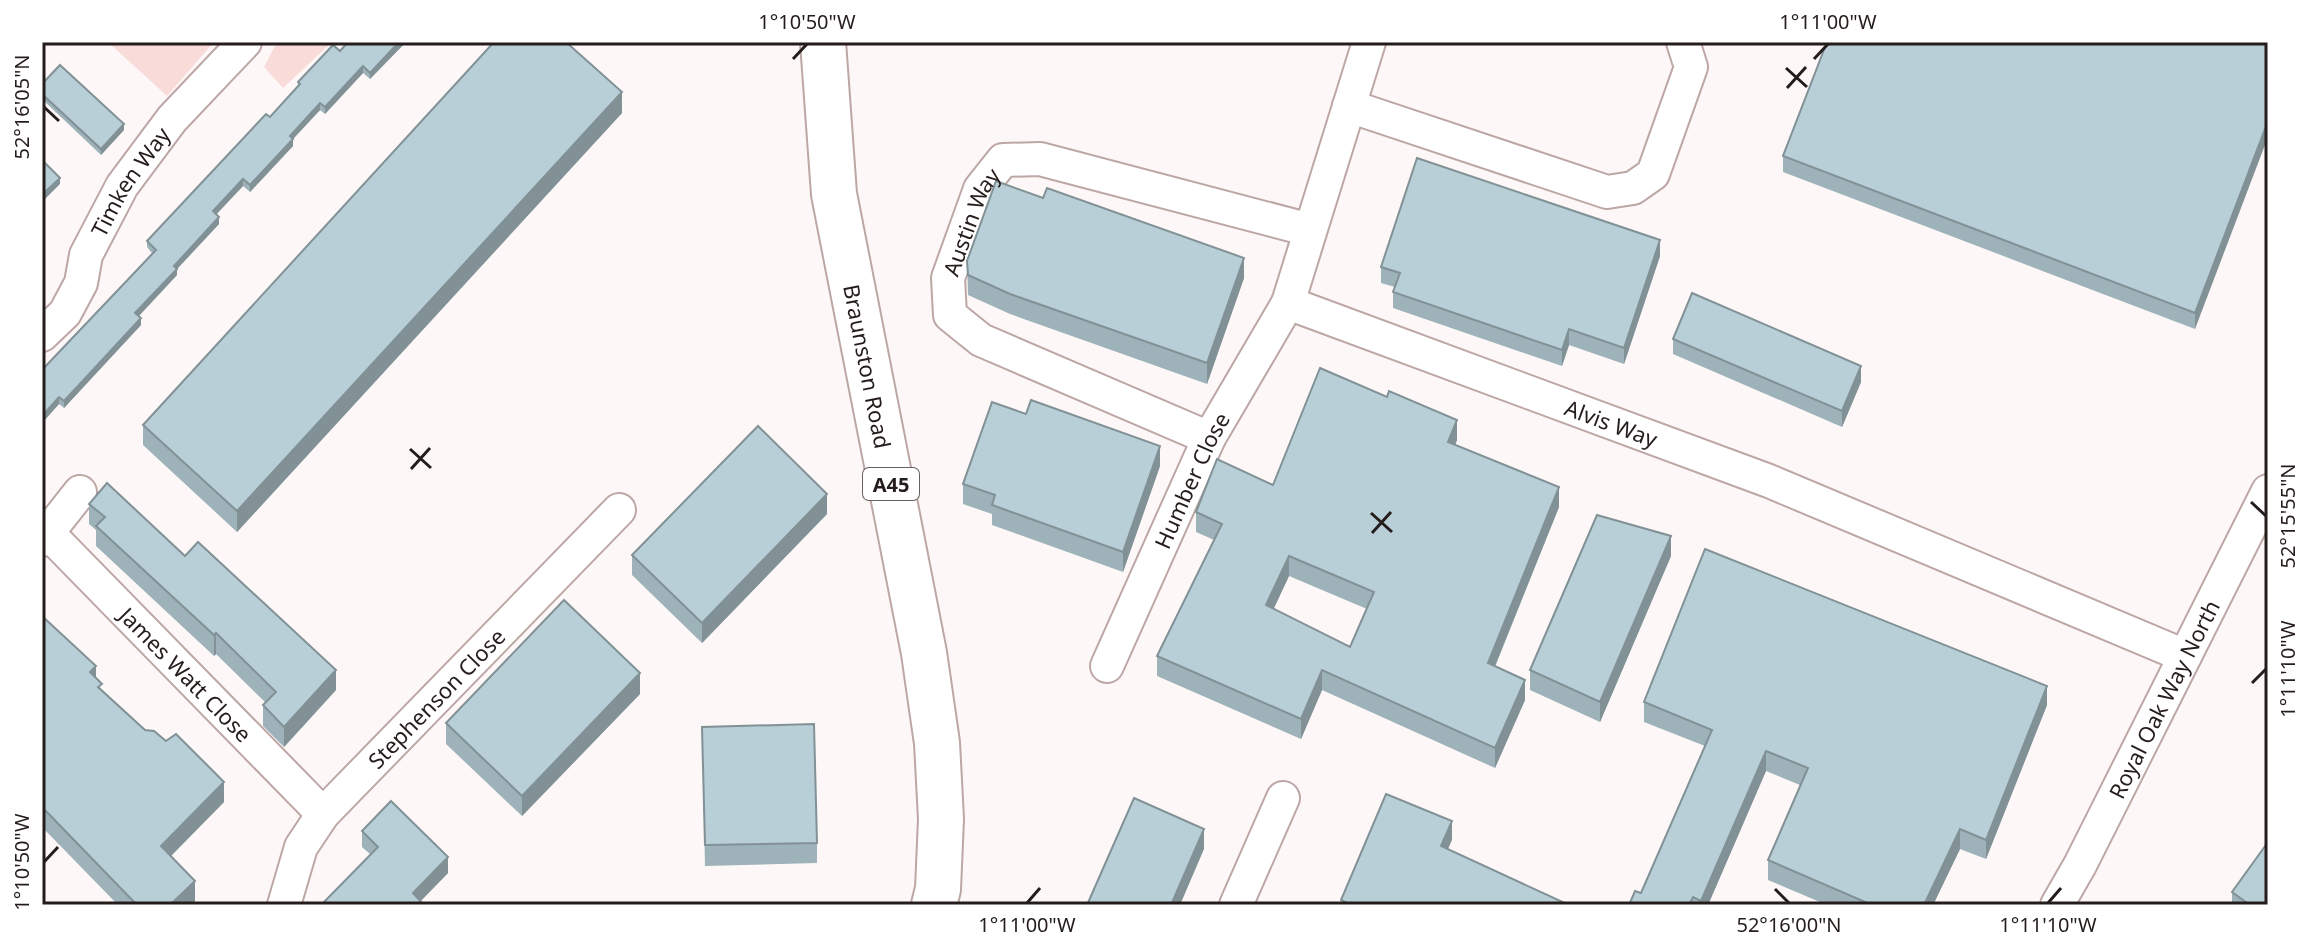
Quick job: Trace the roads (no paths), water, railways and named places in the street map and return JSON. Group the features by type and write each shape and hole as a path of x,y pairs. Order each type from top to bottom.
{"highway":[{"name":"Braunston Road","path":"828,49 834,194 924,653 937,743 941,819 938,889 934,905"}],"street":[{"name":"Timken Way","path":"42,335 65,313 81,283 86,255 122,186 172,119 245,42"},
{"path":"1288,303 1369,42"},
{"path":"1349,106 1607,192 1633,188 1653,174 1691,67 1683,42"},
{"name":"Austin Way","path":"1209,438 981,340 950,315 948,278 980,189 1003,160 1040,159 1310,230"},
{"name":"Humber Close","path":"1107,666 1209,438 1288,303"},
{"name":"Alvis Way","path":"1288,303 1769,481 2185,656"},
{"name":"Royal Oak Way North","path":"2057,905 2268,491"},
{"name":"James Watt Close","path":"80,492 45,537 323,814"},
{"name":"Stephenson Close","path":"284,905 301,847 323,814 619,510"},
{"path":"1236,905 1283,798"}]}
